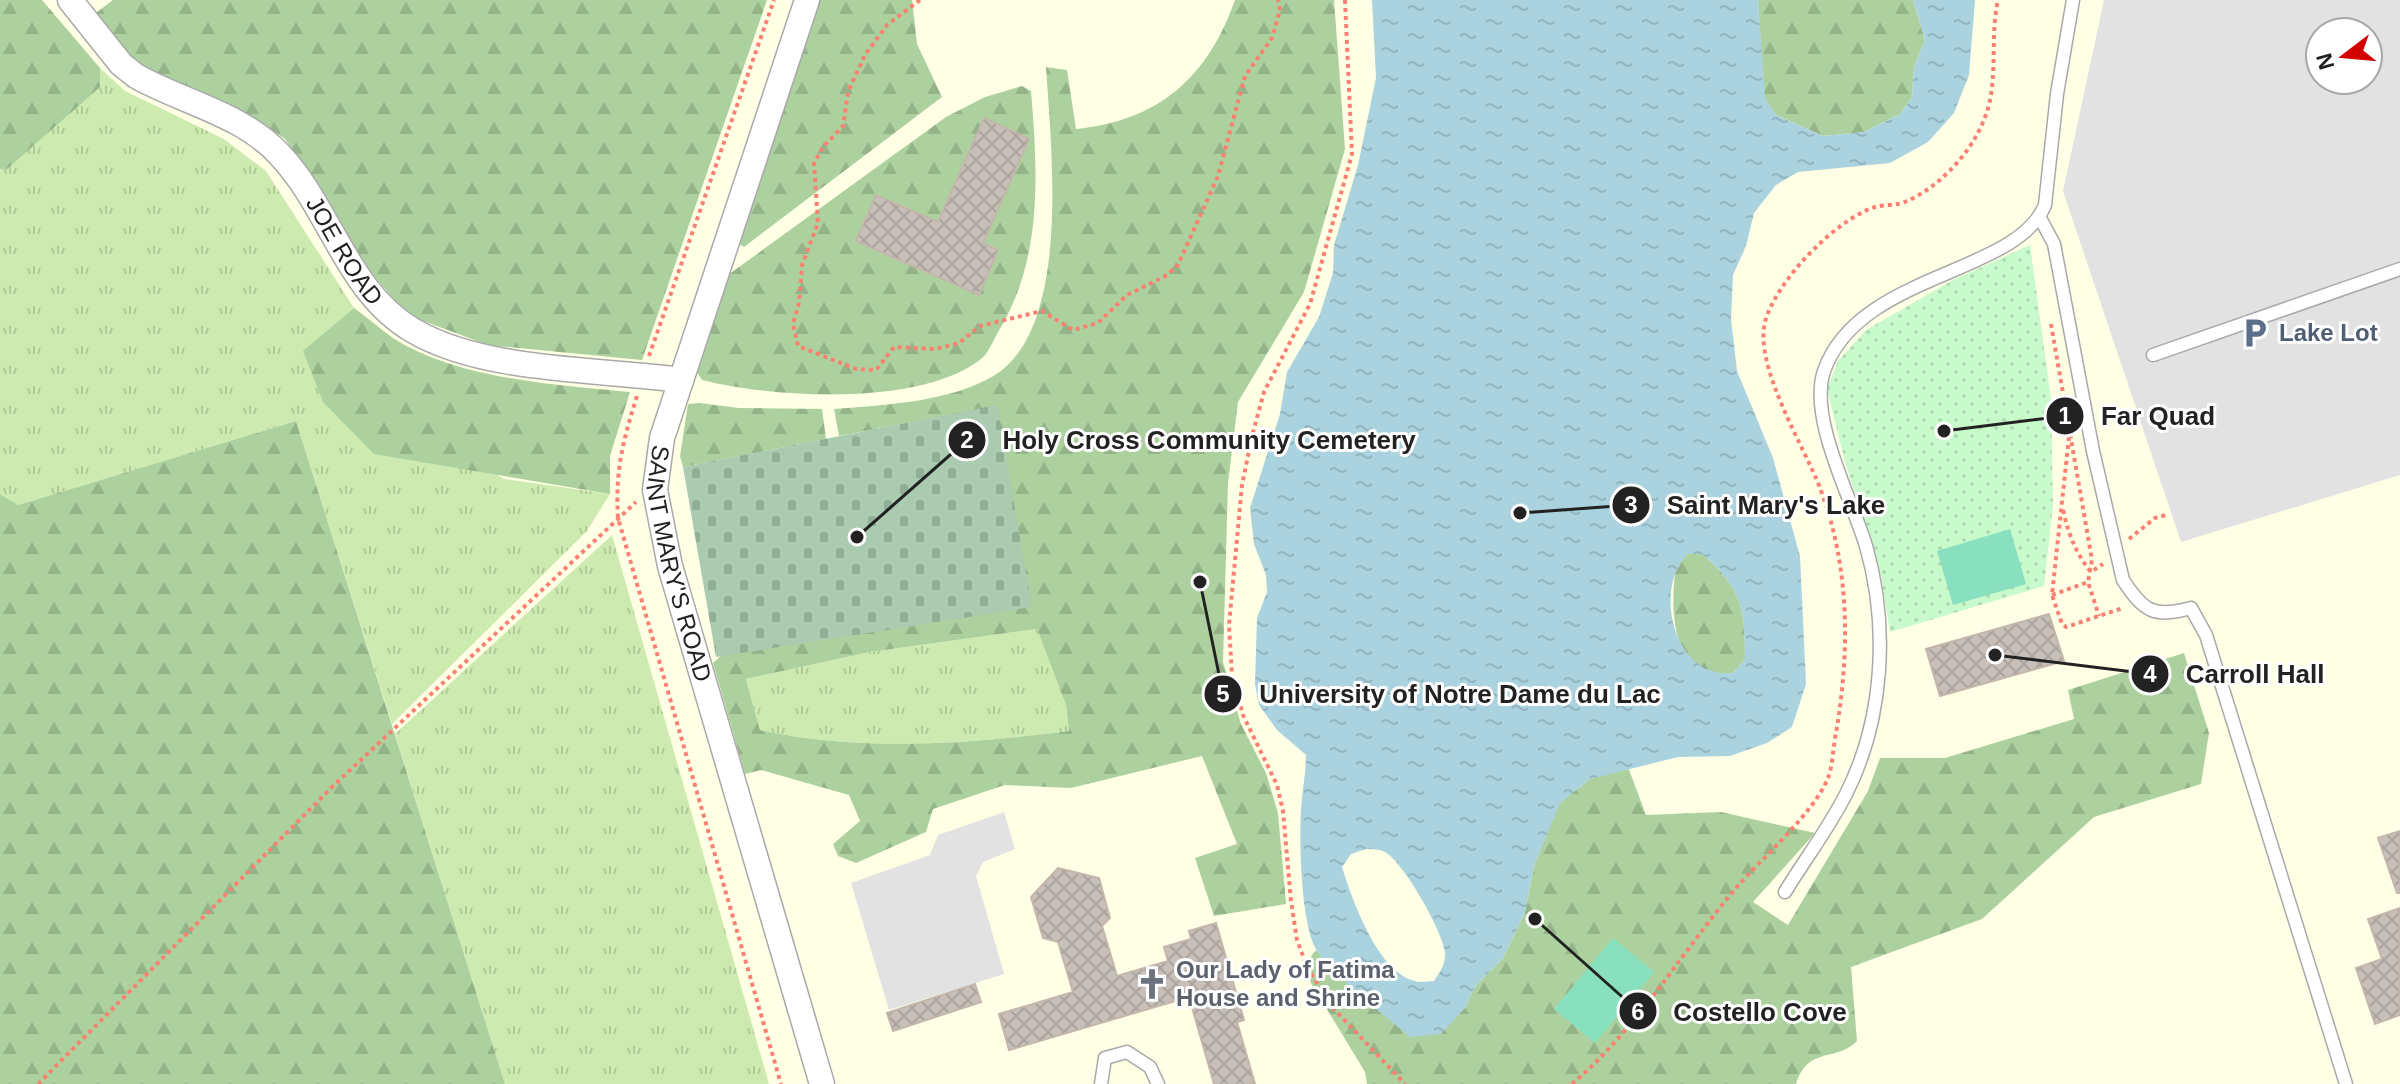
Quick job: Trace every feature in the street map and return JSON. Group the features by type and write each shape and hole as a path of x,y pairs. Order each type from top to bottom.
{"street":[{"name":"JOE ROAD","path":"70,0 121,64 136,76 246,128 277,151 369,292 402,324 418,334 497,359 534,366 681,380"},
{"name":"SAINT MARY'S ROAD","path":"807,0 662,438 655,490 670,566 822,1084"}],"lane":[{"path":"1785,892 1847,792 1873,715 1879,673 1877,596 1866,548 1821,405 1824,371 1850,331 1872,312 1905,291 2017,239 2040,218 2045,205 2057,94 2073,0"},
{"path":"2040,218 2054,244 2123,580 2151,611 2166,614 2191,608 2206,635 2346,1084"},
{"path":"2153,355 2400,269"},
{"path":"1101,1084 1105,1058 1127,1052 1150,1067 1158,1084"}],"path":[{"path":"649,359 774,0"},
{"path":"920,0 887,25 865,55 848,92 843,126 823,147 814,163 818,223 802,265 799,303 793,324 798,346 856,369 876,370 894,347 935,349 959,343 980,326 1042,311 1073,330 1098,323 1127,295 1164,277 1178,265 1218,176 1245,76 1272,38 1280,10 1278,0"},
{"path":"1345,0 1352,154 1310,304 1264,392 1252,436 1242,485 1229,625 1232,675 1243,715 1277,785 1283,811 1297,940 1308,969 1333,1008 1405,1084"},
{"path":"1572,1084 1620,1035 1828,778 1843,689 1845,643 1839,549 1820,489 1765,354 1764,325 1774,300 1795,271 1845,222 1876,207 1906,202 1944,176 1964,153 1982,126 1992,100 1994,19 1998,0"},
{"path":"2048,311 2092,560 2088,582 2099,616"},
{"path":"639,390 620,450 616,479 618,518 781,1084"},
{"path":"2070,436 2066,444 2052,595 2066,627 2141,603"},
{"path":"38,1084 333,786 618,518 642,496 655,490"},
{"path":"2052,595 2088,582"}],"shaded area":[{"path":"0,0 2400,0 2400,1084 0,1084"},
{"name":"Lake Lot","path":"2104,0 2400,0 2400,475 2181,542 2063,191"},
{"path":"1004,812 1015,849 983,862 976,876 1004,974 889,1010 851,883 930,855 938,835"}],"green space":[{"path":"0,0 42,0 100,68 100,87 6,170 0,169"},
{"path":"113,0 767,0 642,360 488,345 407,315 364,264 328,199 285,139 255,118 166,82 121,52 93,15"},
{"path":"818,0 912,0 917,44 942,97 744,247 737,243"},
{"path":"1235,0 1334,0 1345,149 1304,292 1238,402 1228,483 1223,662 1241,724 1266,773 1278,813 1286,904 1214,916 1195,858 1237,844 1202,756 1071,788 1005,785 933,809 926,832 856,863 838,856 833,844 860,821 849,795 761,770 745,774 713,663 997,406 839,436 834,409 917,401 958,391 995,375 1020,351 1036,318 1046,277 1051,233 1051,142 1046,67 1067,70 1076,129 1106,124 1156,105 1176,90 1195,73 1224,27","holes":["1037,629 1066,705 1069,731 914,744 837,741 760,730 746,679 870,652"]},
{"path":"1758,0 1913,0 1925,40 1914,67 1912,97 1900,114 1864,132 1823,136 1776,115 1764,98"},
{"path":"100,68 125,91 224,139 266,171 354,308 304,351 504,479 610,494 587,531 392,724 296,421 18,505 0,494 0,169 6,170 99,87"},
{"path":"1022,86 1031,91 1035,185 1030,247 1023,277 1012,306 984,357 955,374 922,385 885,391 805,394 702,380 695,369 728,275 946,117 985,97","holes":["984,119 1029,139 983,243 998,250 979,294 856,240 876,195 938,222"]},
{"path":"2030,245 2051,399 2053,505 2044,586 1890,632 1880,570 1845,462 1827,389 1838,361 1866,330 1953,280"},
{"path":"354,308 393,338 447,363 508,378 630,392 610,456 610,494 374,454 323,402 303,351"},
{"path":"688,404 739,408 822,409 826,439 683,467 680,456"},
{"path":"997,405 1032,607 716,657 683,467"},
{"path":"296,421 505,1084 0,1084 0,494 18,505"},
{"path":"2010,529 2026,584 1953,605 1937,551"},
{"path":"612,535 769,1084 505,1084 395,734"},
{"path":"1688,554 1702,554 1726,578 1738,600 1744,626 1745,660 1733,673 1712,672 1696,665 1685,653 1678,638 1673,602 1676,565"},
{"path":"1037,629 1066,705 1069,731 914,744 799,737 760,730 746,679 870,652"},
{"path":"2184,653 2209,733 2201,784 2094,817 1982,919 1851,967 1857,1041 1840,1052 1815,1059 1801,1072 1796,1084 1367,1084 1365,1072 1302,968 1316,950 1373,1006 1464,1009 1476,985 1503,958 1525,912 1534,866 1559,803 1590,779 1628,767 1646,815 1721,812 1815,833 1753,902 1788,925 1868,791 1880,758 1945,758 2074,719 2068,690"},
{"path":"1613,938 1654,972 1595,1043 1554,1009"}],"water":[{"path":"1372,0 1758,0 1765,98 1776,115 1823,136 1864,132 1900,114 1912,97 1914,67 1925,40 1913,0 1975,0 1969,75 1954,113 1928,142 1890,163 1798,172 1776,185 1754,213 1746,246 1733,275 1731,319 1737,371 1773,458 1800,556 1806,684 1792,727 1767,743 1730,756 1678,757 1590,779 1560,803 1534,866 1525,912 1503,958 1476,985 1464,1009 1441,1034 1410,1037 1346,982 1316,949 1307,921 1301,861 1301,810 1306,755 1277,730 1259,705 1255,684 1257,618 1267,592 1266,575 1254,544 1250,508 1280,414 1287,372 1319,317 1333,273 1334,245 1358,165 1376,78","holes":["1688,554 1702,554 1726,578 1738,600 1744,626 1745,660 1733,673 1712,671 1695,661 1674,628 1672,587 1677,569","1366,849 1383,851 1393,859 1430,914 1445,952 1444,964 1434,981 1417,982 1402,975 1389,964 1368,933 1342,867 1351,854"]}],"building":[{"path":"984,118 1029,139 983,243 998,250 979,295 856,241 876,195 938,222"},
{"path":"2049,614 2064,661 1940,696 1926,649"},
{"path":"2400,831 2400,893 2397,893 2378,838"},
{"name":"Our Lady of Fatima House and Shrine","path":"1058,868 1099,878 1110,918 1102,926 1117,976 1168,961 1164,947 1191,939 1189,931 1216,923 1244,1020 1237,1022 1255,1084 1214,1084 1189,997 1009,1050 999,1014 1073,992 1058,942 1043,938 1031,897"},
{"path":"2400,908 2400,1015 2375,1024 2356,968 2382,959 2368,919"},
{"path":"975,984 981,1002 893,1031 887,1013"}],"place":[{"name":"Lake Lot","path":"2255,333"},
{"name":"Far Quad","path":"1944,431"},
{"name":"Saint Mary's Lake","path":"1520,513"},
{"name":"Holy Cross Community Cemetery","path":"857,537"},
{"name":"University of Notre Dame du Lac","path":"1200,582"},
{"name":"Carroll Hall","path":"1995,655"},
{"name":"Costello Cove","path":"1535,919"},
{"name":"Our Lady of Fatima House and Shrine","path":"1152,984"}]}
